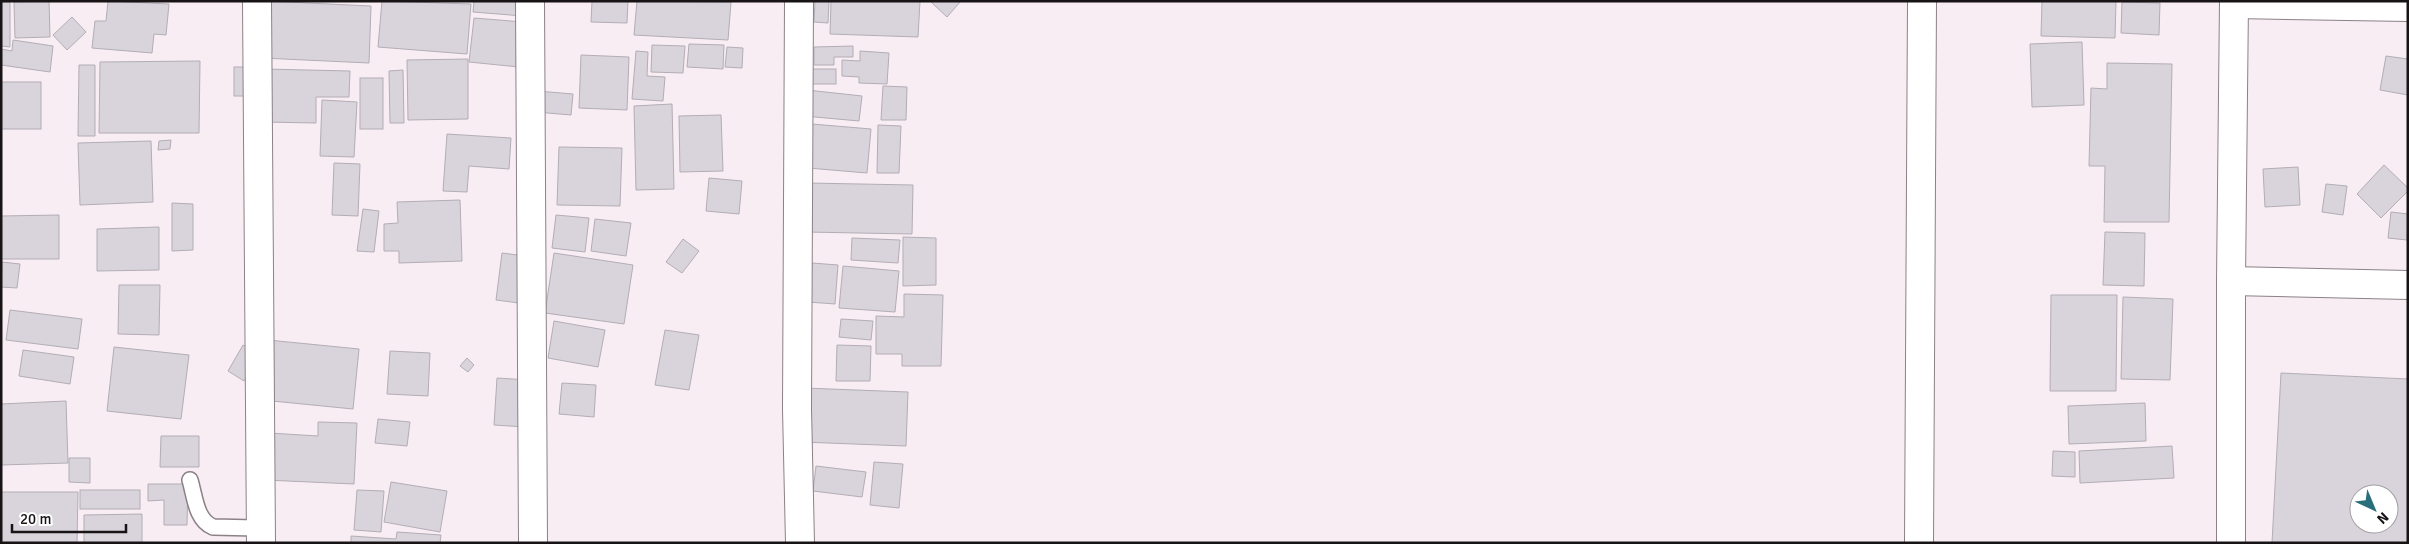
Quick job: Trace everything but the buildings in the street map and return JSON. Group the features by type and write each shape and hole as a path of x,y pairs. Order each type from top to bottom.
{"street":[{"path":"257,1 261,535"},
{"path":"530,1 533,543"},
{"path":"798,1 797,409 800,543"},
{"path":"1919,543 1922,1"},
{"path":"2231,543 2231,281 2235,2 2408,6"},
{"path":"2231,281 2408,284"}],"lane":[{"path":"190,480 200,517 207,524 213,527 261,535"}]}
